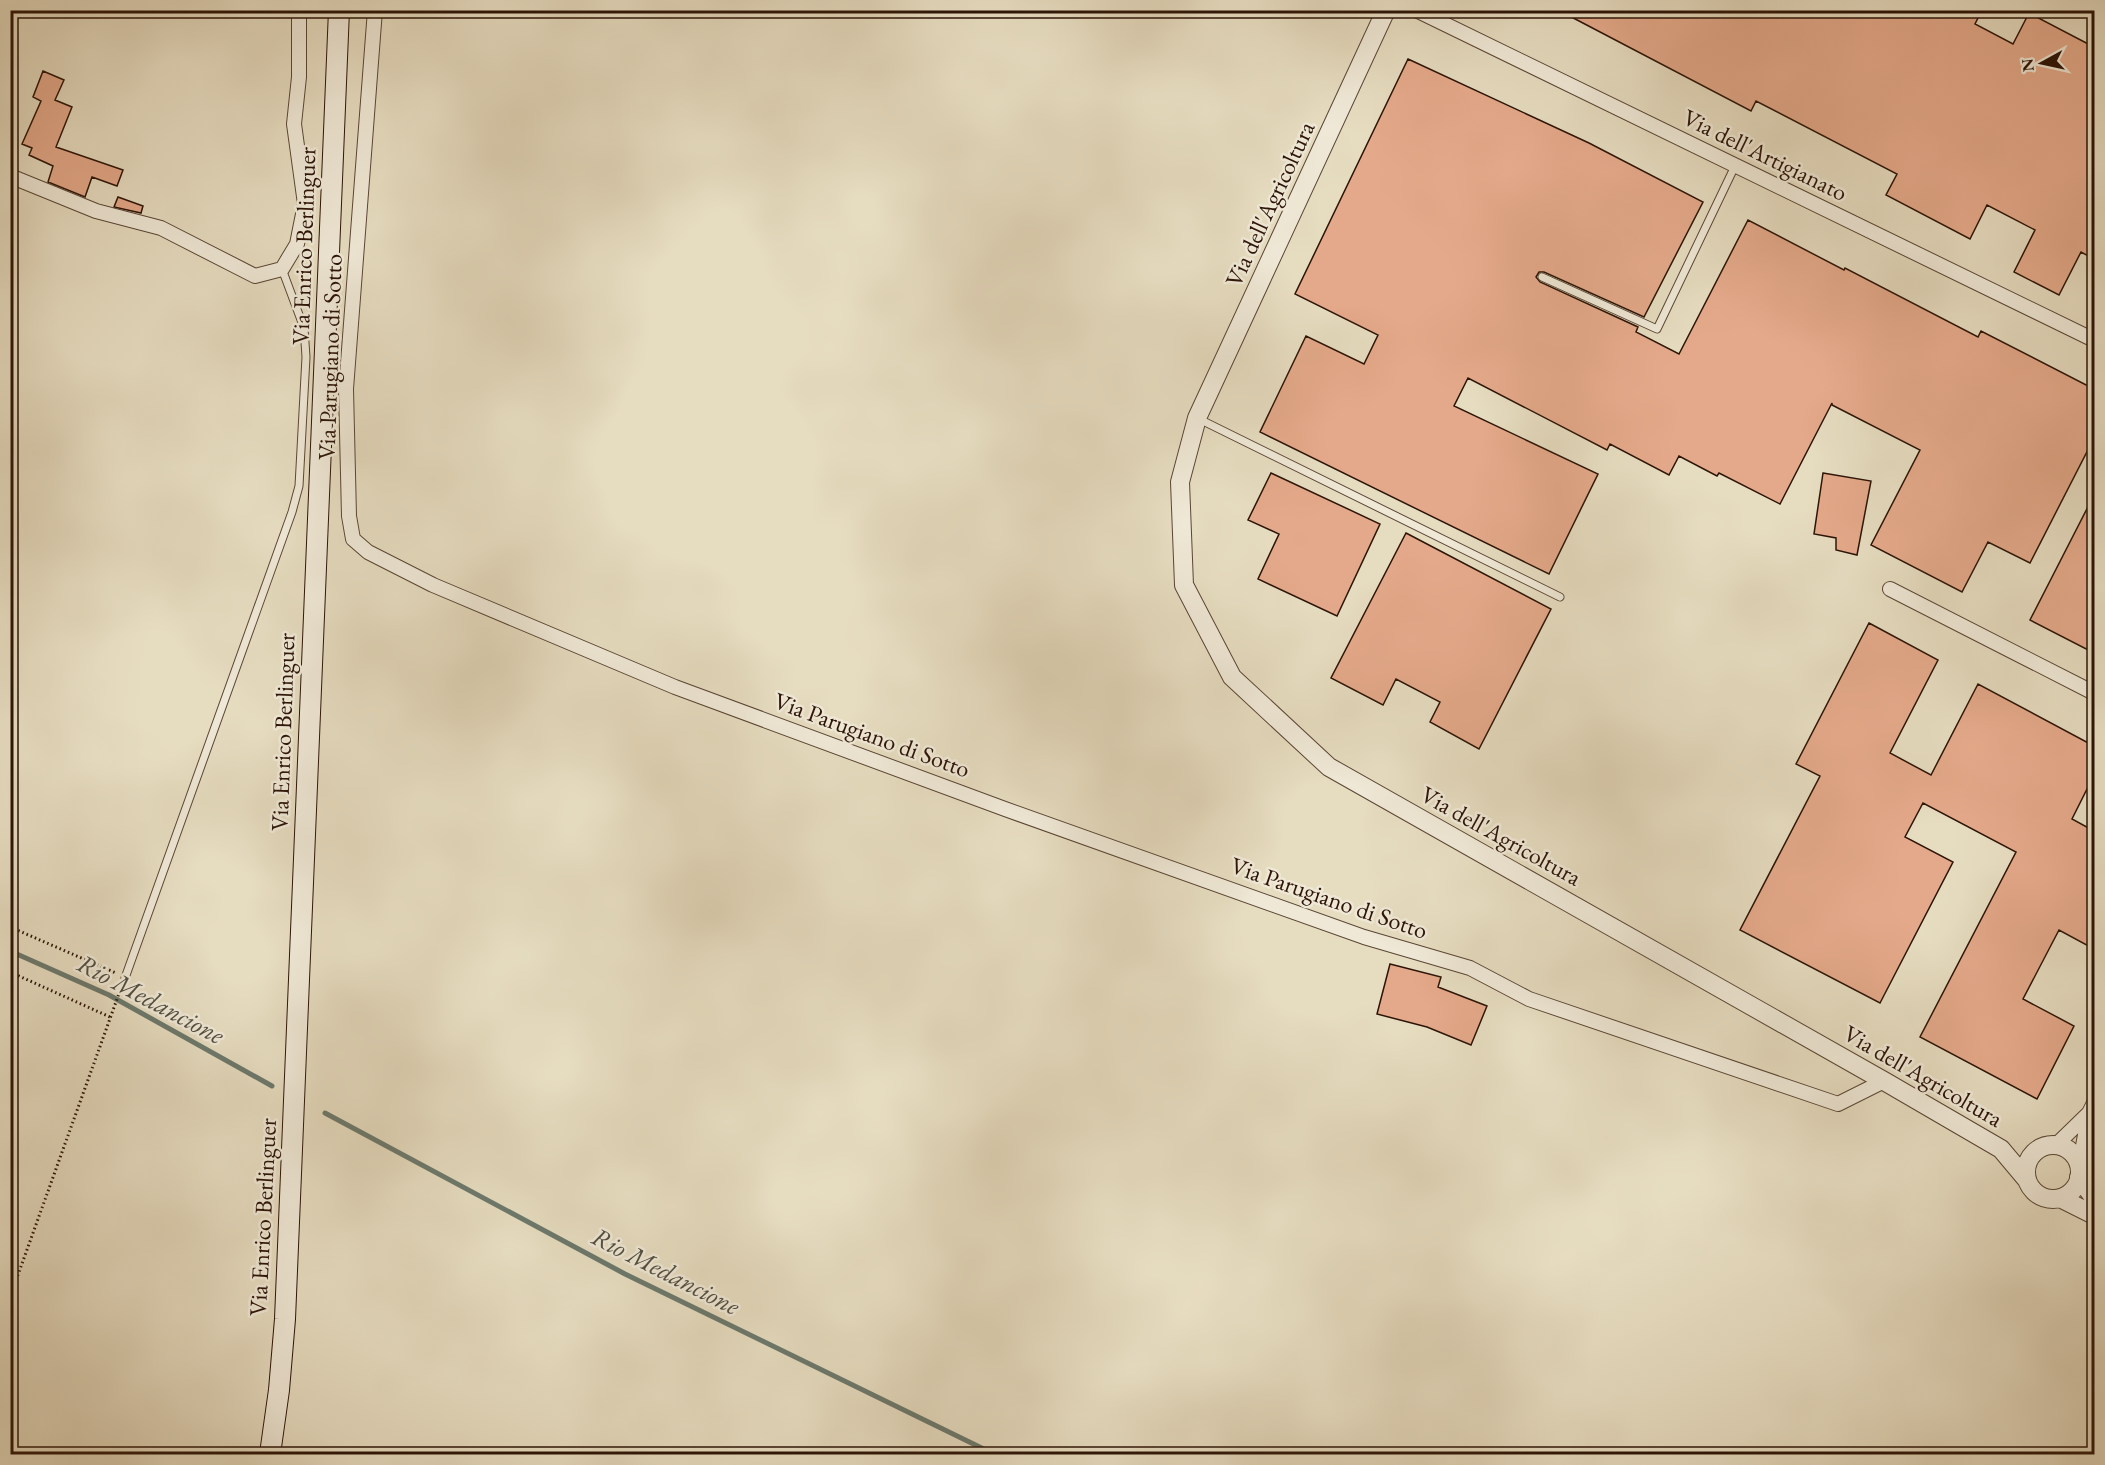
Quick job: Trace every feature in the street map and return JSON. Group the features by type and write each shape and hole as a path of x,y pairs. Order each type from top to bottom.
{"main road":[{"name":"Via Enrico Berlinguer","path":"270,1455 279,1390 285,1319 339,10"}],"street":[{"name":"Via Parugiano di Sotto","path":"282,269 297,244 305,204 294,124 298,77 299,10"},
{"name":"Via Parugiano di Sotto","path":"375,10 346,390 352,539 368,552 433,585 675,687 1005,809 1342,929 1470,969 1528,999 1838,1104 1884,1081"},
{"name":"Via dell'Agricoltura","path":"1386,10 1197,418 1180,482 1184,585 1233,676 1329,767 2001,1149"},
{"name":"Via dell'Artigianato","path":"1416,10 2094,340"},
{"path":"10,176 96,211 161,228 255,276 282,269"},
{"path":"1890,589 2094,693"},
{"path":"2001,1149 2036,1194 2052,1199 2060,1198 2073,1190 2079,1173 2092,1108"},
{"path":"2027,1180 2027,1164 2092,1108"},
{"path":"2001,1149 2046,1148 2071,1153 2079,1173 2094,1198"},
{"path":"2060,1198 2094,1215"}],"lane":[{"path":"1542,277 1657,329 1735,166"},
{"path":"125,978 292,512 299,486 306,357 303,328 282,269"},
{"path":"1197,418 1560,597"}],"path":[{"path":"10,927 125,978"},
{"path":"10,972 110,1017"},
{"path":"10,1297 121,988"}],"building":[{"path":"1558,10 1982,10 1975,24 2013,44 2029,13 2094,47 2094,259 2081,252 2059,295 2014,272 2035,230 1987,205 1970,239 1886,195 1897,174 1756,101 1751,111"},
{"path":"1408,59 1589,143 1703,202 1644,317 1544,272 1539,272 1536,277 1540,282 1638,327 1636,332 1679,354 1748,220 1978,337 1981,331 2094,389 2094,438 2030,563 1988,542 1962,592 1871,545 1920,450 1832,403 1780,504 1719,473 1717,476 1679,456 1669,475 1610,444 1607,450 1468,378 1454,406 1598,474 1549,574 1260,432 1306,336 1364,364 1378,335 1295,294"},
{"path":"43,71 64,80 55,100 72,107 56,147 123,170 117,186 92,177 85,197 48,182 53,166 29,155 32,148 22,144 41,101 33,97"},
{"path":"118,197 143,206 141,213 114,207"},
{"path":"1271,473 1380,524 1337,616 1258,579 1279,534 1248,520"},
{"path":"1823,473 1871,481 1857,555 1836,550 1836,538 1814,534"},
{"path":"2094,495 2094,653 2030,620"},
{"path":"1406,533 1551,609 1479,749 1430,722 1440,702 1396,679 1383,705 1331,678"},
{"path":"1869,623 1938,660 1890,753 1931,775 1978,684 2094,746 2094,775 2072,819 2094,831 2094,949 2059,930 2023,999 2074,1026 2037,1099 1920,1037 2016,852 1923,803 1905,837 1953,862 1880,1003 1740,930 1820,776 1796,764"},
{"path":"1390,964 1441,977 1438,987 1487,1006 1471,1045 1427,1027 1377,1014"}],"waterway":[{"name":"Rio Medancione","path":"10,951 109,995 272,1086"},
{"name":"Rio Medancione","path":"325,1113 625,1274 994,1454"}]}
